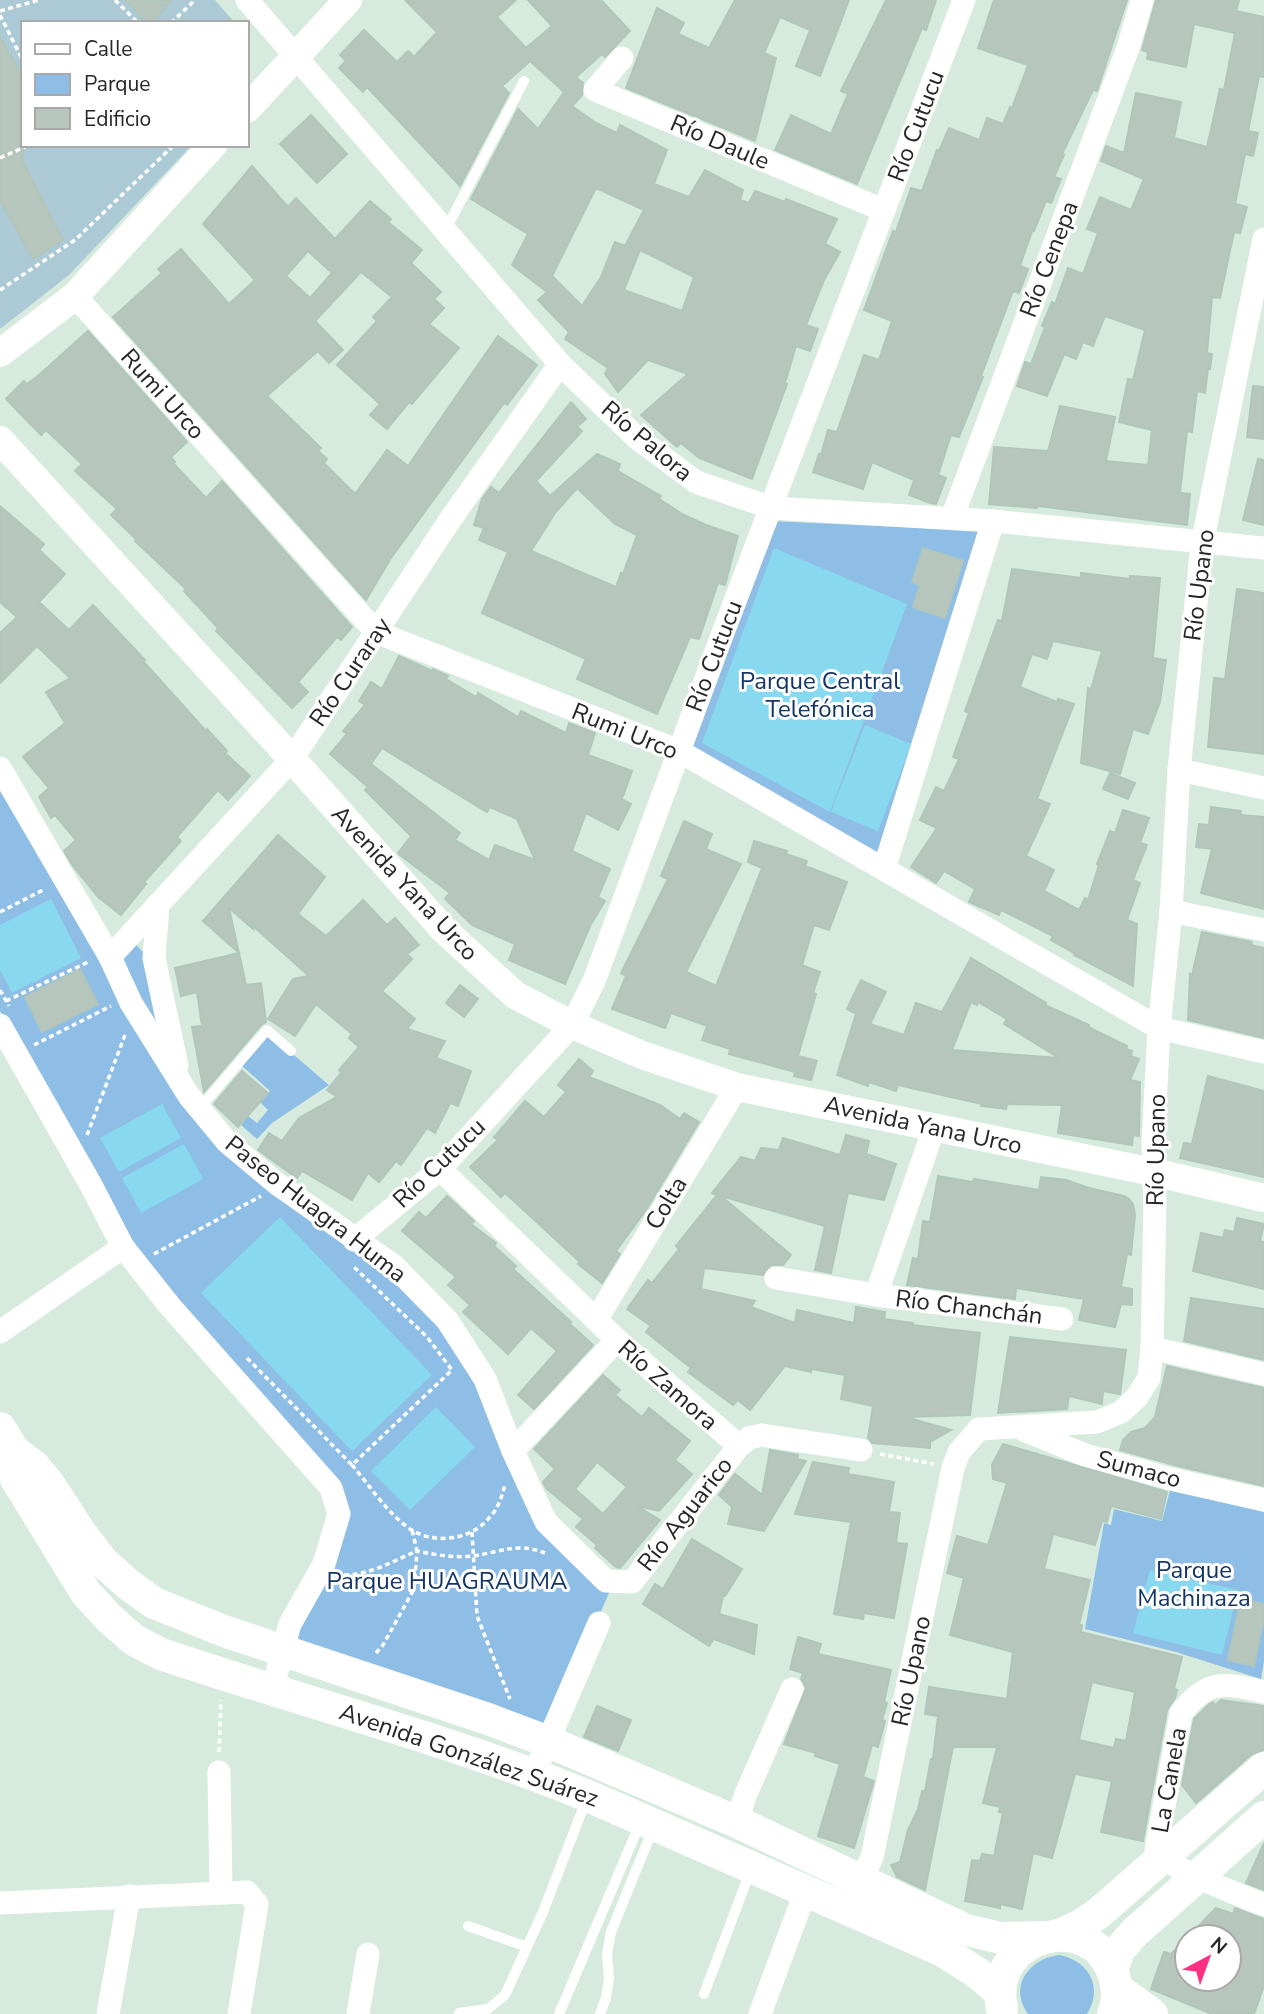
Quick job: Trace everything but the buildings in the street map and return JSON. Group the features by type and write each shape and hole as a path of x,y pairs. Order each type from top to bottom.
{"main road":[{"name":"Avenida González Suárez","path":"7,1439 34,1465 104,1563 154,1603 182,1616 535,1737 737,1822 976,1972 999,2005"},
{"name":"Avenida González Suárez","path":"7,1439 16,1479 86,1592 108,1618 134,1640 161,1654 403,1729 534,1774 806,1890 856,1895 966,1930 1001,1938 1052,1936"},
{"path":"999,2005 1002,1980 1011,1960 1021,1949 1081,1926 1099,1913 1264,1768"},
{"path":"1114,1991 1120,1949 1135,1932 1264,1817"},
{"path":"1052,1936 1077,1939 1093,1946 1105,1959 1114,1991 1152,2014"}],"street":[{"name":"Río Palora","path":"247,0 560,364 637,438 696,482 772,508 993,521 1202,544 1264,548"},
{"path":"248,108 348,0"},
{"name":"Río Cutucu","path":"354,1240 440,1168 572,1025 594,981 964,0"},
{"name":"Río Cenepa","path":"952,518 1128,48 1142,0"},
{"name":"Río Daule","path":"622,58 595,90 883,210"},
{"path":"0,353 75,296 211,147"},
{"name":"Río Upano","path":"856,1895 872,1857 953,1468 959,1452 979,1429 1097,1422 1121,1412 1137,1397 1149,1378 1152,1348 1155,1201 1153,1172 1159,1028 1202,544 1264,239"},
{"name":"Rumi Urco","path":"75,296 376,632 679,751 1159,1028 1264,1052"},
{"name":"Río Curaray","path":"101,958 158,905 292,759 457,510 560,364"},
{"name":"Avenida Yana Urco","path":"0,440 292,759 444,930 515,995 572,1025 642,1055 737,1087 1153,1172 1264,1198"},
{"path":"884,869 993,521"},
{"name":"Paseo Huagra Huma","path":"0,768 65,879 101,958 200,1109 227,1142 276,1183 394,1266 447,1320 485,1379 513,1451 546,1522 606,1581 632,1582"},
{"path":"1180,770 1264,788"},
{"path":"158,905 154,958 180,1082"},
{"path":"1171,911 1264,930"},
{"path":"0,1025 92,1185 123,1247 169,1305 331,1488 339,1514 324,1564 290,1624 272,1690"},
{"name":"Colta","path":"596,1320 737,1087"},
{"name":"Río Chanchán","path":"876,1295 934,1128"},
{"name":"Río Zamora","path":"440,1168 617,1340 739,1446 749,1437 762,1435 861,1450"},
{"path":"0,1332 123,1247"},
{"name":"Río Chanchán","path":"776,1278 876,1295 1062,1319"},
{"path":"513,1451 617,1340"},
{"path":"1152,1348 1264,1374"},
{"name":"Sumaco","path":"1018,1427 1085,1455 1175,1480 1264,1500"},
{"name":"Río Aguarico","path":"632,1582 739,1446"},
{"path":"534,1774 535,1737 599,1623"},
{"name":"La Canela","path":"1264,1692 1230,1685 1215,1685 1192,1699 1181,1713 1156,1850 1161,1857 1198,1876 1264,1905"},
{"path":"737,1822 792,1689"},
{"path":"219,1772 221,1891"},
{"path":"760,2014 806,1890"},
{"path":"0,1903 221,1891 247,1892 257,1904 239,2014"},
{"path":"108,2014 129,1896"},
{"path":"358,2014 368,1954"}],"lane":[{"path":"446,229 524,81"},
{"path":"200,1109 267,1030 291,1051"},
{"path":"459,2012 488,2009 505,1995 588,1796"},
{"path":"559,2014 649,1821"},
{"path":"600,2014 609,1978 607,1954 611,1932 649,1821"},
{"path":"704,1994 752,1866"},
{"path":"468,1926 527,1947"}],"path":[{"path":"21,57 0,13 38,0"},
{"path":"115,0 136,21"},
{"path":"173,21 195,0"},
{"path":"0,158 25,147"},
{"path":"0,290 75,240 172,147"},
{"path":"0,912 65,879"},
{"path":"6,1001 101,958"},
{"path":"32,1047 116,1004"},
{"path":"85,1140 128,1026"},
{"path":"149,1256 263,1195"},
{"path":"350,1263 427,1337 452,1370 352,1465"},
{"path":"246,1356 352,1465 396,1517 412,1530 431,1538 453,1538 472,1532 489,1519 500,1503 505,1473"},
{"path":"861,1450 953,1468"},
{"path":"356,1675 383,1645 414,1589 417,1551 412,1530"},
{"path":"472,1532 477,1616 535,1737"},
{"path":"317,1576 357,1575 417,1551 444,1557 473,1556 513,1547 532,1548 555,1556"},
{"path":"219,1772 222,1674"}],"green space":[{"name":"Parque Central Telefónica","path":"771,521 985,531 882,859 685,748"},
{"path":"774,548 907,604 830,812 702,743"},
{"path":"865,725 911,744 878,831 831,812"},
{"name":"Parque HUAGRAUMA","path":"0,774 186,1099 444,1323 508,1448 609,1593 548,1733 298,1643 297,1637 346,1513 128,1244 0,1011"},
{"path":"51,899 81,958 12,993 0,970 0,925"},
{"path":"134,942 147,957 159,1030 120,958"},
{"path":"267,1032 329,1085 272,1123 257,1139 241,1125 248,1116 257,1123 268,1110 260,1102 270,1091 240,1064"},
{"path":"162,1104 181,1138 119,1172 100,1138"},
{"path":"184,1144 203,1179 141,1213 122,1178"},
{"path":"280,1217 432,1375 352,1451 201,1293"},
{"path":"436,1407 475,1447 410,1510 371,1471"},
{"name":"Parque Machinaza","path":"1170,1490 1264,1512 1264,1661 1261,1679 1176,1652 1085,1629 1104,1523 1111,1525 1114,1509 1162,1521"},
{"path":"1150,1570 1238,1590 1222,1655 1133,1633"},
{"path":"1059,1955 1078,1963 1090,1976 1094,1994 1087,2014 1028,2014 1020,1994 1025,1976 1039,1962"}],"shaded area":[{"path":"0,0 215,0 233,21 21,21 21,147 190,147 69,275 0,329"}]}
